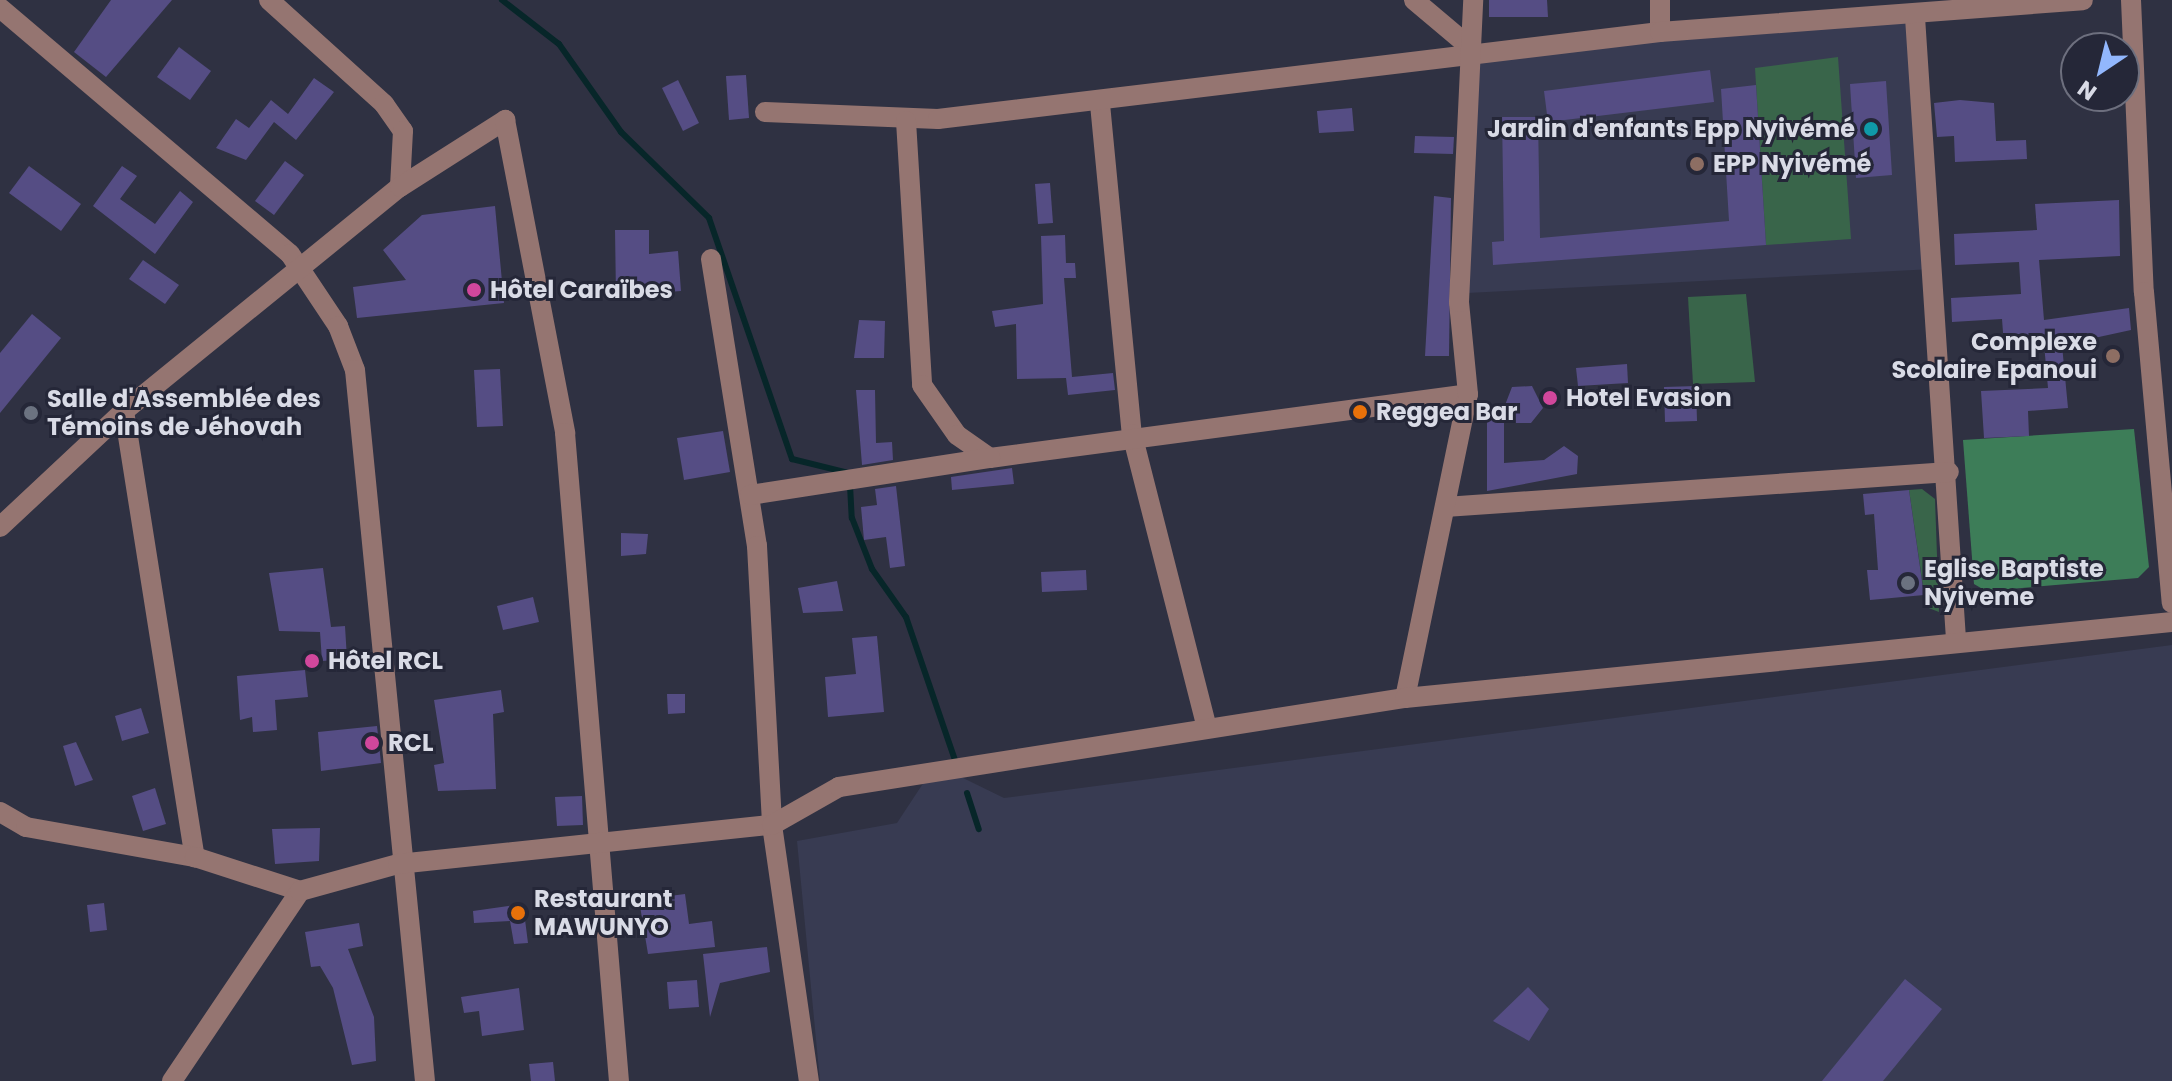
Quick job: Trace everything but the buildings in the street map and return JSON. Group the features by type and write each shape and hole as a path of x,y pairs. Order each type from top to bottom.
{"street":[{"path":"269,0 384,104 403,131 400,187"},
{"path":"1414,0 1471,51"},
{"path":"1405,698 1468,394 1459,302 1473,0"},
{"path":"1660,0 1660,32"},
{"path":"765,112 906,121 1100,104 1471,51 1660,32 1915,17 2070,0"},
{"path":"2131,0 2144,292 2172,603"},
{"path":"0,8 300,269 338,326 355,370 368,442 398,864 425,1081"},
{"path":"1915,17 1949,472 1956,640"},
{"path":"1100,104 1132,434 1207,728"},
{"path":"0,527 124,411 400,187 505,120 565,433 602,838 619,1081"},
{"path":"906,121 922,385 957,435 990,458"},
{"path":"711,259 750,495 772,825 809,1081"},
{"path":"750,495 1132,434 1468,394"},
{"path":"124,411 195,857"},
{"path":"1445,507 1949,472"},
{"path":"0,812 26,827 195,857 300,891 398,864 602,838 772,825 839,787 1405,698 1956,640 2172,622"},
{"path":"172,1081 300,891"}],"shaded area":[{"name":"EPP Nyivémé","path":"1913,18 1933,269 1467,293 1471,59"},
{"path":"2172,645 2172,1081 820,1081 797,841 897,823 924,782 959,776 1004,798"}],"green space":[{"path":"1838,57 1851,239 1766,245 1755,68"},
{"path":"1746,294 1755,382 1693,384 1688,297"},
{"path":"2134,429 2149,567 2138,578 1986,591 1974,584 1963,440"},
{"path":"1922,489 1935,499 1939,612 1926,607 1909,490"}],"waterway":[{"path":"502,0 559,44 621,132 709,218 792,459 849,473"},
{"path":"850,485 852,518 872,569 906,617 957,766"},
{"path":"967,793 979,829"}],"place":[{"name":"Jardin d'enfants Epp Nyivémé","path":"1871,129"},
{"name":"EPP Nyivémé","path":"1697,164"},
{"name":"Hôtel Caraïbes","path":"474,290"},
{"name":"Complexe Scolaire Epanoui","path":"2113,356"},
{"name":"Hotel Evasion","path":"1550,398"},
{"name":"Reggea Bar","path":"1360,412"},
{"name":"Salle d'Assemblée des Témoins de Jéhovah","path":"31,413"},
{"name":"Eglise Baptiste Nyiveme","path":"1908,583"},
{"name":"Hôtel RCL","path":"312,661"},
{"name":"RCL","path":"372,743"},
{"name":"Restaurant MAWUNYO","path":"518,913"}]}
